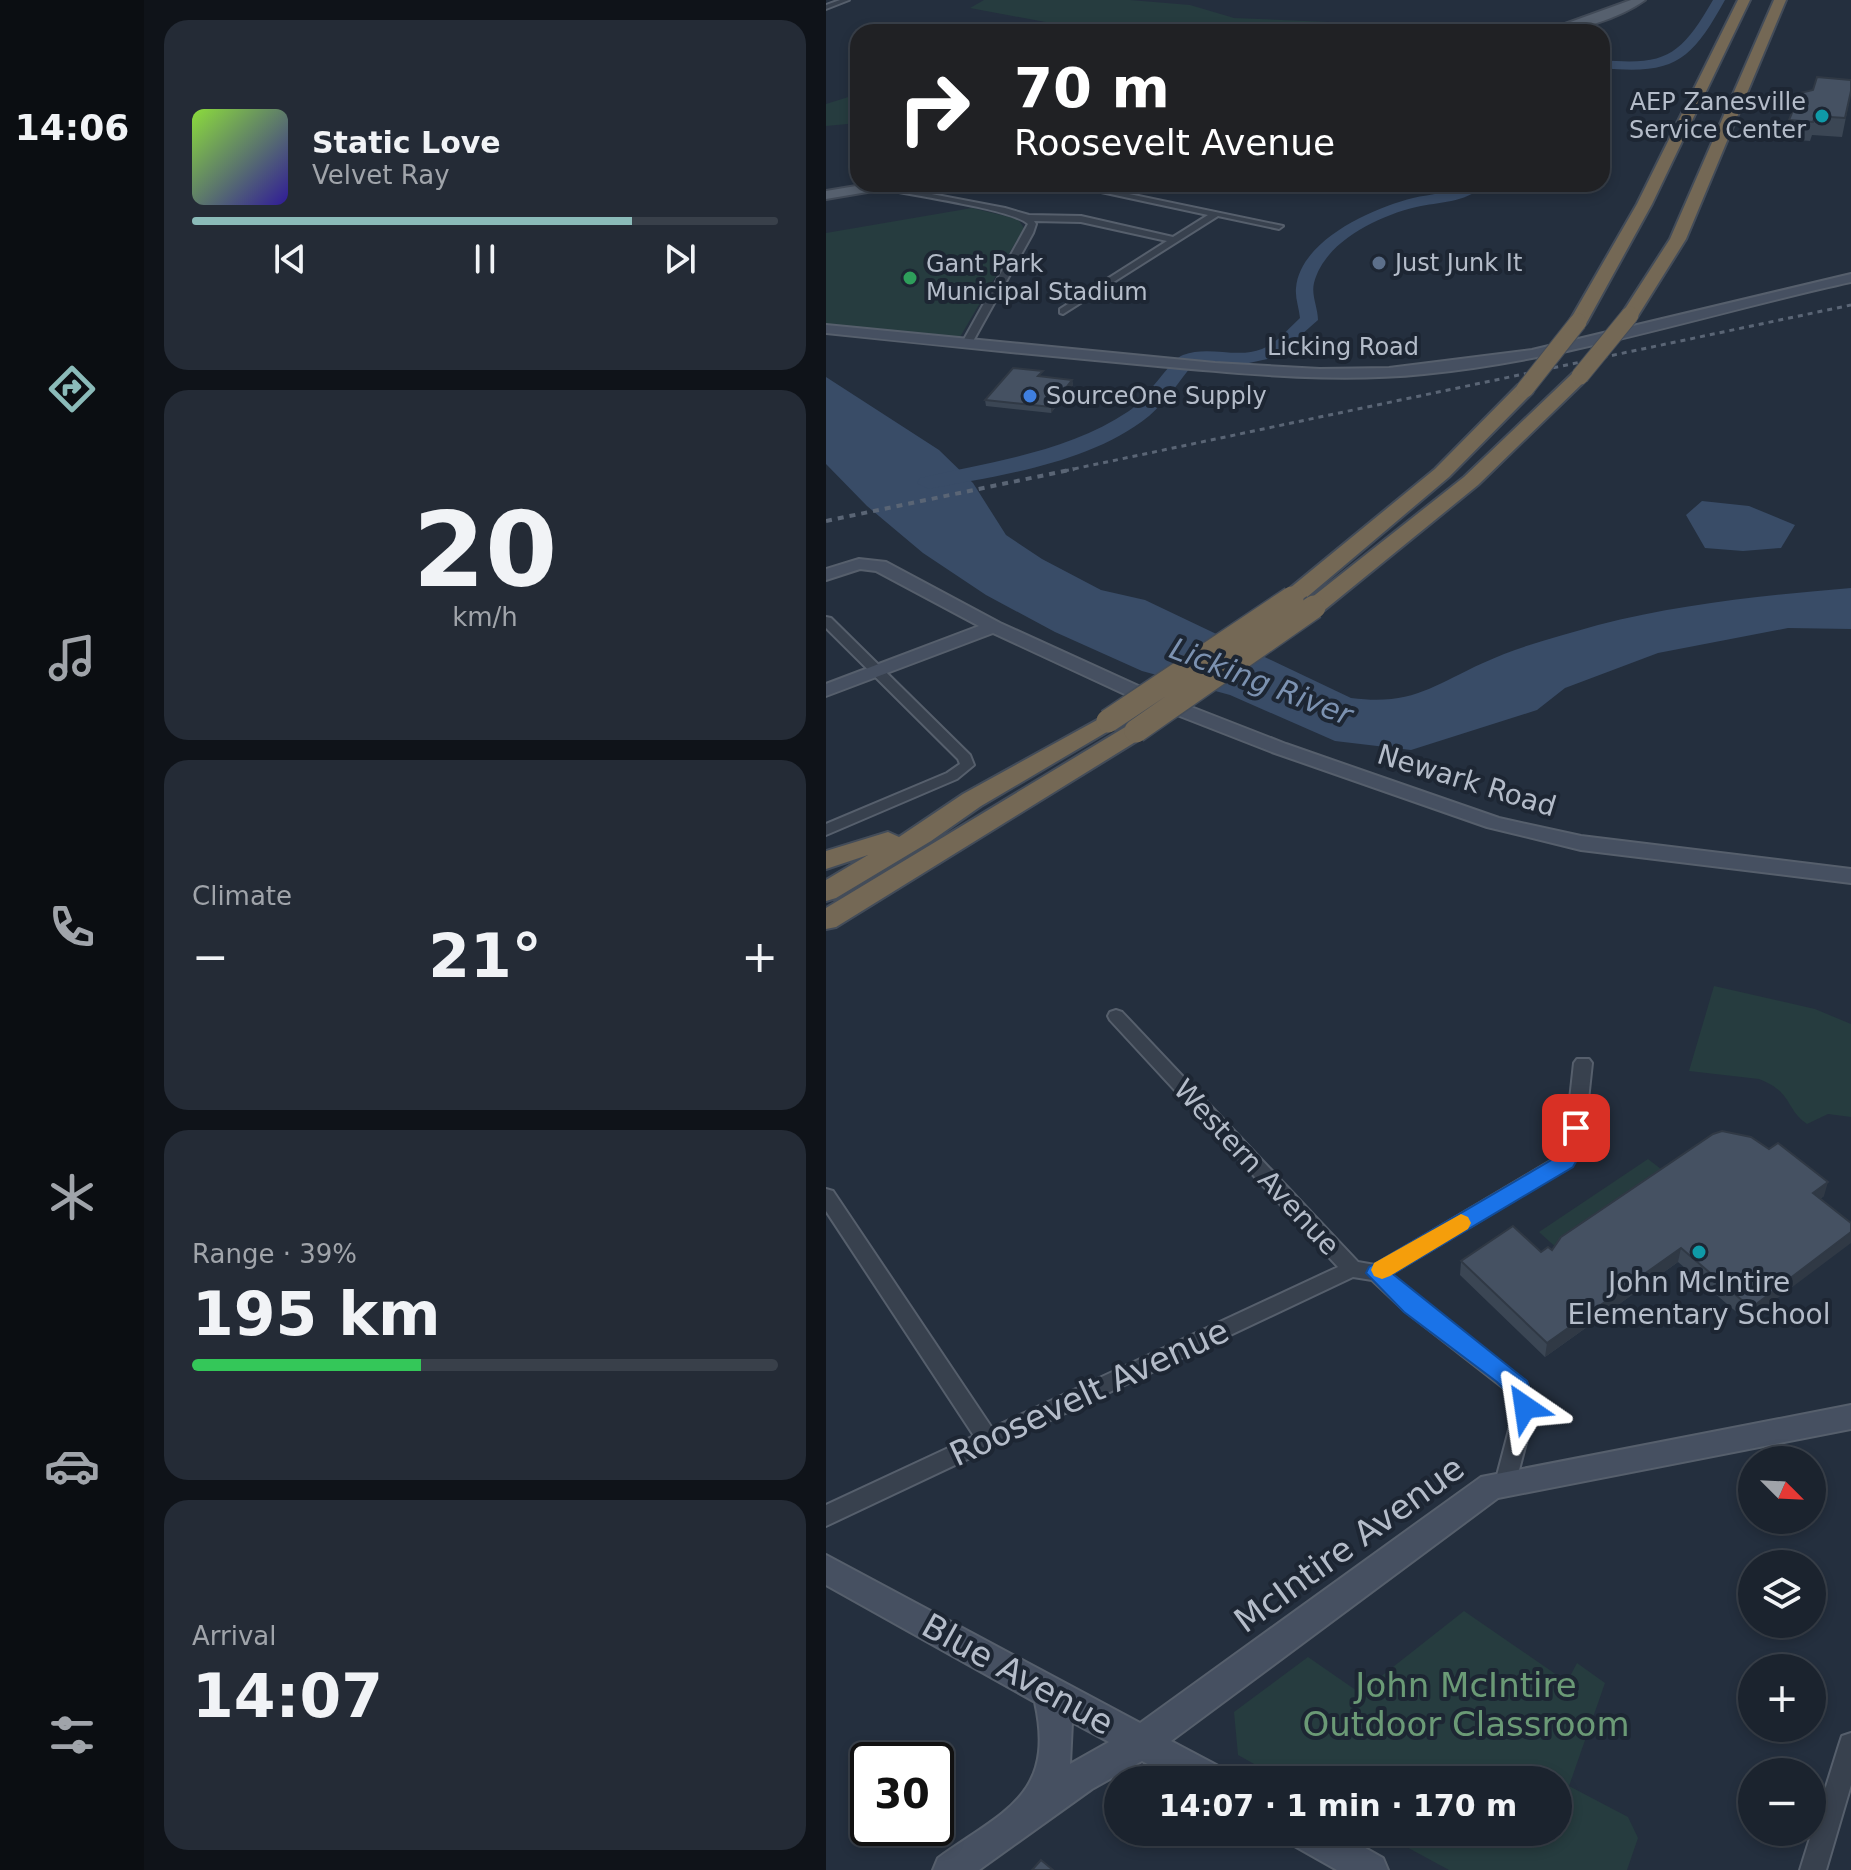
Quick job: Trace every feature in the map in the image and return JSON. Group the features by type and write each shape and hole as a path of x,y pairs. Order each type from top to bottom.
{"highway":[{"path":"826,860 882,843 972,800 1303,602 1432,482 1525,389 1578,322 1654,186 1744,0"},
{"path":"826,920 1136,731 1303,602 1481,473 1580,376 1630,315 1678,239 1780,0"},
{"path":"826,892 922,835 972,800"},
{"path":"826,943 966,845 1007,811"}],"main road":[{"path":"1571,24 1640,0"},
{"path":"826,195 850,191"}],"street":[{"path":"826,7 846,0"},
{"path":"919,192 1028,218 1081,219 1175,240"},
{"path":"1109,192 1279,226"},
{"path":"1063,311 1217,213"},
{"path":"967,343 1029,233 1032,224 1028,218"},
{"name":"Licking Road","path":"826,329 1193,365 1380,374 1443,368 1657,326 1762,297 1851,278"},
{"name":"Newark Road","path":"826,575 859,564 892,571 994,627 1138,693 1217,725 1494,823 1620,848 1851,876"},
{"path":"826,621 965,758 967,765 952,776 826,830"},
{"path":"826,690 994,627"},
{"name":"Western Avenue","path":"1116,1016 1352,1269 1377,1273"},
{"path":"1506,1483 1525,1407 1519,1388 1412,1305 1377,1273 1565,1161 1574,1146 1583,1063"},
{"path":"826,1196 988,1440"},
{"name":"Roosevelt Avenue","path":"826,1516 1352,1269"},
{"name":"McIntire Avenue","path":"970,1864 1034,1810 1080,1777 1142,1742 1491,1486 1851,1417"},
{"name":"Blue Avenue","path":"826,1569 1185,1766"},
{"path":"1034,1810 1058,1757 1060,1735 1050,1694"},
{"path":"1813,1870 1851,1745"},
{"path":"1328,1846 1371,1870"}],"green space":[{"path":"984,0 1130,0 1190,5 1234,18 1352,23 1056,24 970,8"},
{"path":"850,96 850,124 826,126 826,104"},
{"name":"Gant Park Municipal Stadium","path":"972,208 1018,219 1024,228 960,337 826,324 826,233"},
{"path":"1714,986 1815,1009 1851,1024 1851,1117 1828,1114 1807,1124 1778,1089 1759,1079 1689,1071"},
{"path":"1648,1159 1670,1176 1560,1251 1539,1232"},
{"name":"John McIntire Outdoor Classroom","path":"1464,1611 1567,1682 1577,1663 1605,1683 1572,1777 1572,1766 1258,1766 1238,1755 1234,1712 1308,1657 1360,1693"},
{"name":"John McIntire Outdoor Classroom","path":"1572,1788 1628,1817 1638,1838 1627,1870 1449,1870 1405,1846 1572,1846"}],"water":[{"name":"Licking River","path":"826,377 939,450 973,483 1006,535 1042,559 1101,590 1145,600 1351,698 1406,697 1497,657 1540,642 1660,611 1724,601 1851,588 1851,629 1788,628 1658,653 1565,688 1537,710 1411,750 1335,741 1230,695 1142,671 1055,632 986,595 923,553 867,506 826,464"},
{"path":"1702,501 1749,506 1795,525 1781,548 1743,551 1705,548 1686,515"}],"building":[{"path":"1817,77 1851,80 1845,118 1815,116 1813,122 1789,120 1800,93 1813,90"},
{"name":"SourceOne Supply","path":"1013,368 1043,371 1038,376 1072,380 1051,407 985,400"},
{"name":"John McIntire Elementary School","path":"1722,1131 1751,1137 1769,1149 1778,1143 1828,1182 1813,1193 1851,1223 1851,1232 1751,1308 1681,1248 1547,1343 1461,1261 1513,1226 1541,1252 1548,1247 1552,1250 1561,1237 1713,1134"},
{"path":"1041,1860 1053,1870 1032,1870"}],"waterway":[{"path":"1610,64 1646,64 1679,54 1697,38 1719,0"},
{"path":"928,483 1036,459 1088,441 1137,415 1186,360 1269,353 1285,343 1309,320 1305,284 1310,269 1331,244 1376,216 1407,205 1464,192"}],"railway":[{"path":"1064,471 1851,305"},
{"path":"826,521 1074,469"}],"slow traffic":[{"path":"1382,1270 1461,1223"}],"place":[{"name":"AEP Zanesville Service Center","path":"1822,116"},
{"name":"Just Junk It","path":"1379,263"},
{"name":"Gant Park Municipal Stadium","path":"910,278"},
{"name":"SourceOne Supply","path":"1030,396"},
{"name":"John McIntire Elementary School","path":"1699,1252"}],"route":[{"path":"1525,1407 1519,1388 1505,1375 1412,1305 1377,1273 1565,1161 1574,1146 1576,1128"}]}
